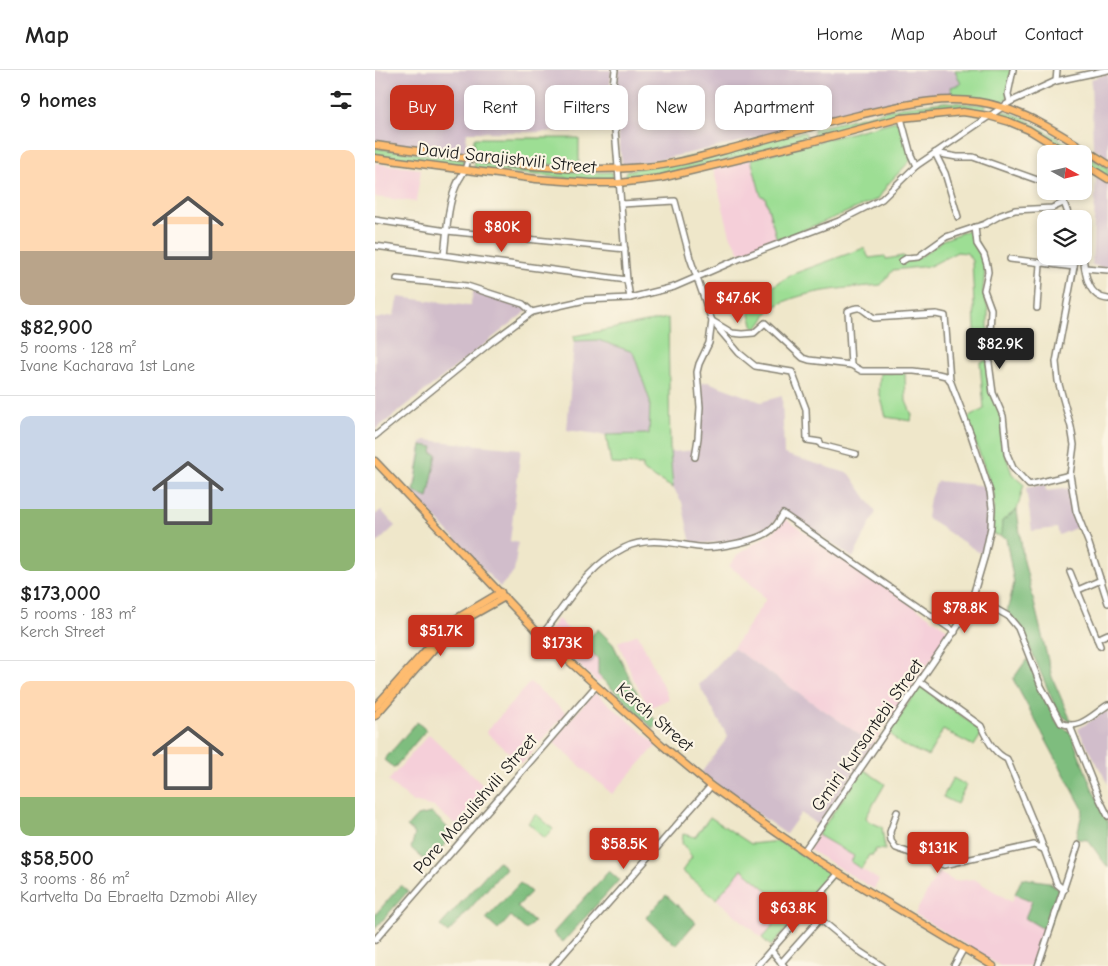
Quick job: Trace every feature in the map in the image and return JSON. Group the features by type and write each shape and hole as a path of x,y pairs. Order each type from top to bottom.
{"main road":[{"name":"David Sarajishvili Street","path":"832,122 892,107 928,101 963,100 988,103 1042,123 1108,164"},
{"path":"986,116 988,103"},
{"name":"David Sarajishvili Street","path":"375,158 536,179 619,183 661,178 901,118 933,113 963,112 986,116 1029,130 1053,145"},
{"name":"David Sarajishvili Street","path":"375,145 468,158 579,170 618,169 671,163 801,130"},
{"path":"806,130 810,135 807,143"},
{"path":"813,130 813,135 819,139"},
{"path":"1093,170 1108,179"},
{"name":"Kerch Street","path":"375,462 541,636 662,745 711,786 804,851 993,966"},
{"path":"375,707 443,634 503,594"},
{"path":"375,716 421,659"}],"street":[{"path":"615,70 612,92 630,298"},
{"path":"1010,102 1008,94 1013,70"},
{"path":"1057,70 1057,81"},
{"path":"375,436 490,343 532,312 585,300 630,298 674,287 863,210 882,199 916,166 986,116 1010,102 1057,81 1108,70"},
{"path":"901,118 916,166"},
{"path":"935,153 957,157 973,157 1037,180"},
{"path":"935,153 945,173 958,217"},
{"path":"444,255 451,205 456,185 466,171 468,158"},
{"path":"1062,200 1066,210"},
{"path":"621,204 675,201 690,258 698,276 712,321 739,353 755,366 791,372 806,409 807,440 820,442 821,445 856,454"},
{"path":"902,262 907,258 917,257 946,237 1015,210 1038,210 1063,204"},
{"path":"375,220 447,231 625,249"},
{"path":"975,227 977,244 984,255 988,272 984,290 991,308 989,363 993,393 1003,416 1007,454 1013,468 1029,485 1070,475"},
{"path":"375,246 627,280"},
{"path":"1010,259 1037,264"},
{"path":"1037,308 1040,265"},
{"path":"1052,265 1075,267 1056,362 1058,381 1074,445 1070,475 1077,516 1089,544 1108,603"},
{"path":"1084,265 1087,280 1091,289 1102,298 1108,299"},
{"path":"1085,268 1108,270"},
{"path":"397,279 467,286 523,304 532,312"},
{"name":"Gmiri Kursantebi Street","path":"804,851 955,632 971,599 985,555 991,527 991,497 971,435 950,380 945,316 936,314 874,318 863,309 856,307 848,311 851,366"},
{"path":"712,321 732,333 742,334 754,333 765,323 803,358 851,366 862,371 902,371 938,374 946,376 950,380"},
{"path":"695,457 700,407 697,372 709,344 712,321"},
{"path":"541,636 588,574 625,548 662,541 702,548 736,544 754,539 772,530 783,514 955,632"},
{"path":"1070,572 1099,646"},
{"path":"1078,590 1101,580"},
{"path":"971,599 1008,616 1018,628 1041,686 1061,722 1070,726 1076,726 1108,705"},
{"path":"1097,639 1108,634"},
{"path":"921,682 981,726 1000,756 1007,759 1057,884 1063,890"},
{"name":"Pore Mosulishvili Street","path":"375,940 597,686"},
{"path":"1070,726 1108,816"},
{"path":"553,966 711,786"},
{"path":"897,812 890,832 891,841 896,848 944,865 1034,845 1045,850"},
{"path":"1034,845 1039,836"},
{"path":"1038,966 1078,845"},
{"path":"757,966 839,873"},
{"path":"771,950 783,964 821,919 859,951 882,966"},
{"path":"955,966 964,948"}],"shaded area":[{"path":"375,70 612,70 610,85 545,85 545,130 613,130 613,132 467,132 465,153 375,141"},
{"path":"618,70 955,70 961,84 953,97 908,101 832,119 832,85 715,85 715,130 789,130 647,162 622,165 618,130 628,130 628,85 616,85"},
{"path":"1108,74 1108,158 1093,148 1091,79"},
{"path":"751,159 761,195 765,197 777,240 741,254 730,235 713,168"},
{"path":"375,163 421,169 416,202 375,197"},
{"path":"1096,175 1108,181 1108,269 1092,265"},
{"path":"474,289 519,303 528,310 375,430 375,319 394,315 398,297 470,306"},
{"path":"598,340 633,352 650,401 649,434 606,435 567,430 574,341"},
{"path":"708,382 761,402 782,396 784,454 850,474 876,512 853,558 784,510 769,528 757,535 738,541 691,544 682,502 673,488 670,452 698,450 702,411 701,383"},
{"path":"425,440 521,449 510,541 518,543 514,572 500,587 413,494 421,443"},
{"path":"937,481 988,486 990,501 989,527 983,555 927,518 930,498"},
{"path":"1045,484 1046,491 1071,488 1078,527 1059,535 1057,528 1032,531 1026,488"},
{"path":"381,510 395,526 375,545 375,515"},
{"path":"784,518 948,631 947,637 873,744 733,648 766,599 747,580 729,566 738,554 774,531"},
{"path":"558,619 598,659 598,675 602,679 598,683 546,635"},
{"path":"638,634 669,699 649,708 633,678 618,642"},
{"path":"733,648 873,744 818,825 801,813 786,834 701,773 728,737 699,685"},
{"path":"530,682 566,713 522,764 486,732"},
{"path":"596,693 657,745 612,794 552,741 593,694"},
{"path":"1108,710 1108,784 1078,729"},
{"path":"429,734 492,794 462,830 434,807 413,802 388,781"},
{"path":"818,835 854,856 851,862 879,880 874,889 808,849"},
{"path":"742,869 788,908 762,938 716,899"},
{"path":"938,872 954,881 974,879 1012,902 1015,894 1032,901 1047,931 1035,966 1000,966 915,914"}],"green space":[{"path":"955,70 1011,70 1007,99 999,103 953,97 950,87 961,84"},
{"path":"945,102 986,105 984,111 953,109 922,112 892,117 814,136 814,130 832,130 832,124 901,107"},
{"path":"1001,110 1022,117 1069,145 1056,145 1017,122 1000,116"},
{"path":"900,120 911,160 888,184 878,199 777,240 765,197 761,196 751,159"},
{"path":"803,132 806,133 806,139 726,160 672,172 625,177 626,171"},
{"path":"474,138 579,138 579,168 474,155"},
{"path":"375,148 464,160 463,165 438,164 375,156"},
{"path":"1093,159 1108,168 1108,177 1093,168"},
{"path":"475,161 586,173 611,172 613,173 613,178 587,180 474,169"},
{"path":"971,229 983,256 985,270 983,291 988,309 988,347 976,349 972,261 967,253 957,252 930,266 893,270 881,285 823,291 794,298 770,310 760,325 757,328 754,327 746,302 793,274 864,248 869,258 885,256 886,259 903,256 908,260 919,258 943,240"},
{"path":"668,318 670,452 673,488 643,471 643,465 611,464 606,435 649,434 650,401 633,352 598,340 574,341 574,336"},
{"path":"988,360 989,391 1001,414 1004,450 1012,474 1024,484 1017,510 1002,521 1001,536 992,534 994,495 967,418 984,409 980,362"},
{"path":"880,373 905,373 906,401 912,415 911,421 886,417 879,391"},
{"path":"422,445 433,447 432,453 437,454 428,498 414,492"},
{"path":"1017,510 1023,557 1052,677 1072,723 1058,713 1021,627 1007,612 1014,583 1006,538 1001,536 1002,521"},
{"path":"598,629 613,644 644,707 658,723 653,729 598,675 598,659 584,643"},
{"path":"1027,659 1057,723 1070,732 1108,823 1108,868 1088,840 1076,839 1083,809 1013,679"},
{"path":"920,686 981,730 982,733 974,746 943,730 928,756 900,744 889,732"},
{"path":"417,722 426,730 394,768 384,760"},
{"path":"863,769 885,784 866,817 868,821 882,827 885,850 876,849 873,855 869,855 861,869 851,862 854,856 818,835"},
{"path":"953,778 966,785 957,804 943,797"},
{"path":"432,813 447,827 448,840 429,864 411,848 415,834 407,827 417,816"},
{"path":"536,814 553,829 545,838 528,823"},
{"path":"710,817 751,844 780,841 831,873 830,879 771,946 762,938 788,908 742,869 716,899 682,871 692,857 682,843 683,834 695,837"},
{"path":"498,861 506,868 448,933 440,926"},
{"path":"609,871 619,880 563,942 553,933"},
{"path":"1022,878 1048,882 1062,890 1047,931 1025,918 1032,901 1015,894"},
{"path":"520,883 531,892 517,907 534,922 526,930 511,916 498,930 486,919"},
{"path":"401,885 408,891 375,929 375,915"},
{"path":"666,895 696,922 676,945 646,917"}]}
